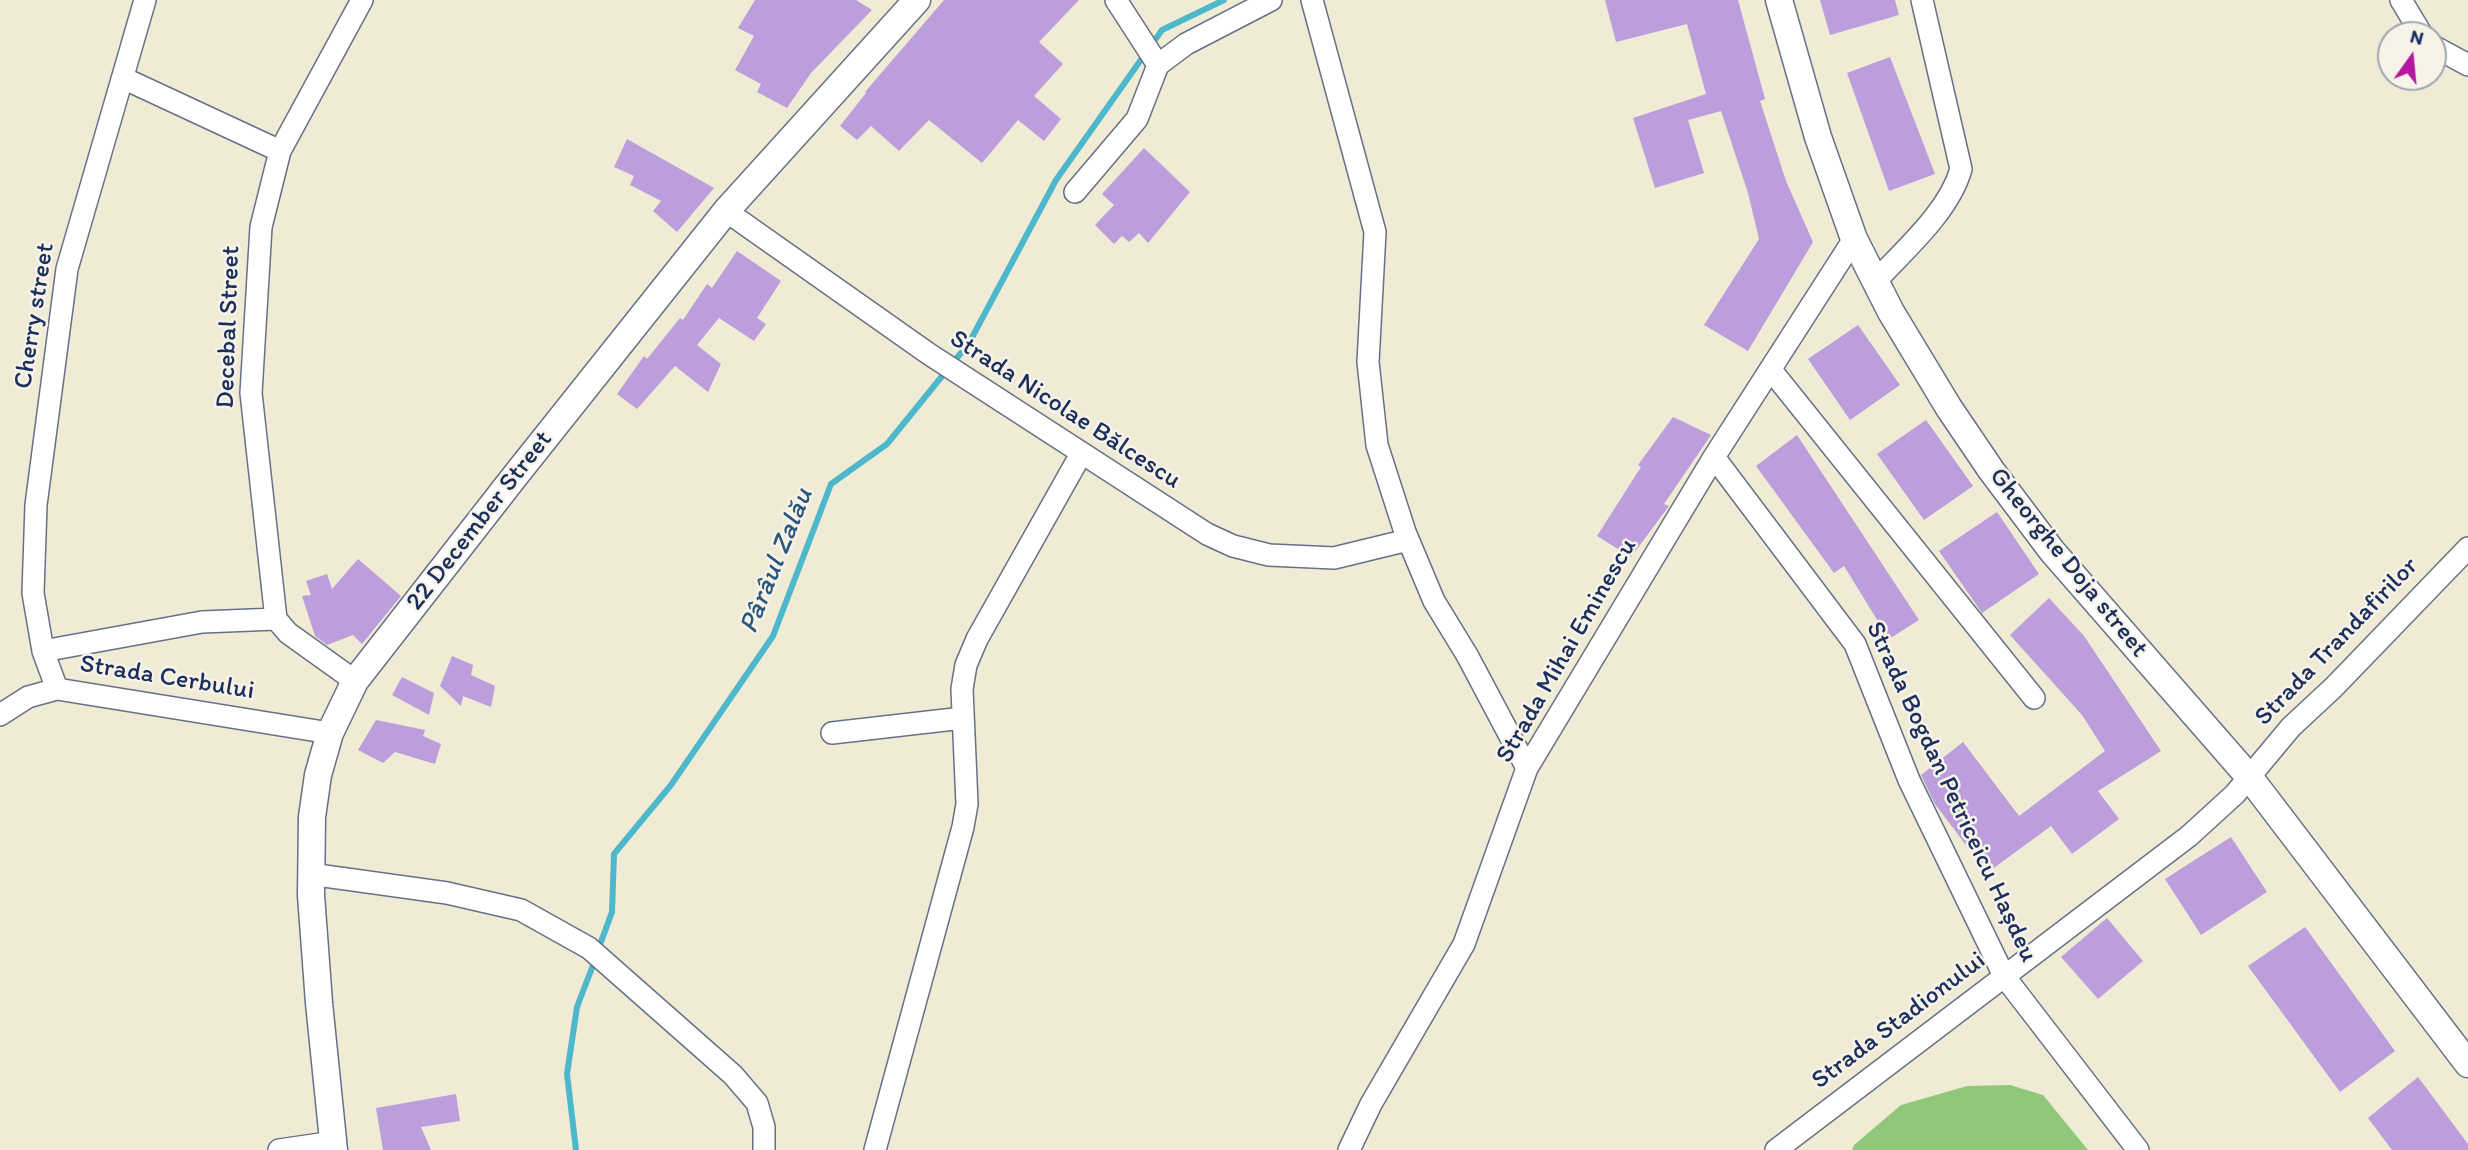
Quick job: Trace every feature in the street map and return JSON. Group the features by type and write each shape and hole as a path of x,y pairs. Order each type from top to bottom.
{"main road":[{"name":"22 December Street","path":"334,1146 319,1003 310,874 312,817 318,775 330,733 355,681 726,211 917,0"},
{"name":"Gheorghe Doja street","path":"1779,0 1818,137 1854,239 1913,351 1999,480 2052,551 2250,778 2468,1064"}],"street":[{"name":"Cherry street","path":"57,689 43,651 33,593 36,505 67,270 145,0"},
{"name":"Decebal Street","path":"276,619 251,393 261,227 280,151 362,0"},
{"path":"1116,0 1158,65"},
{"path":"1075,192 1137,119 1158,65 1186,44 1271,0"},
{"path":"1312,0 1375,232 1368,362 1377,446 1408,540 1434,601 1527,768"},
{"path":"1875,282 1941,209 1956,187 1961,169 1922,0"},
{"path":"2401,0 2414,21"},
{"path":"2447,54 2468,65"},
{"path":"123,78 280,151"},
{"name":"Strada Nicolae Bălcescu","path":"726,211 929,354 1207,534 1233,546 1269,555 1334,558 1408,540"},
{"name":"Strada Mihai Eminescu","path":"1349,1150 1371,1104 1464,944 1527,768 1714,457 1854,239"},
{"path":"1771,370 2034,698"},
{"path":"875,1150 963,827 967,804 962,689 966,665 977,639 1081,454"},
{"name":"Strada Bogdan Petriceicu Hașdeu","path":"1714,457 1855,644 1909,780 2004,976 2138,1150"},
{"name":"Strada Trandafirilor","path":"2250,778 2291,727 2334,687 2468,548"},
{"path":"276,619 288,633 355,681"},
{"name":"Strada Cerbului","path":"43,651 202,622 276,619"},
{"name":"Strada Cerbului","path":"0,715 28,697 57,689 330,733"},
{"path":"832,733 963,718"},
{"name":"Strada Stadionului","path":"1776,1150 2189,836 2250,778"},
{"path":"310,874 447,892 521,910 589,948 733,1075 757,1103 764,1127 764,1150"},
{"path":"279,1150 334,1146"}],"green space":[{"path":"2010,1085 2043,1095 2088,1150 1852,1150 1854,1145 1901,1105 1967,1086"}],"building":[{"path":"755,0 856,0 872,10 811,73 787,108 757,92 761,84 735,70 754,36 738,28"},
{"path":"944,0 1079,0 1039,42 1063,64 1034,96 1061,119 1044,141 1018,120 982,163 929,120 899,151 871,126 857,140 840,126 865,92"},
{"path":"1605,0 1738,0 1765,99 1760,101 1786,181 1813,242 1748,351 1704,325 1759,239 1748,193 1721,111 1688,120 1704,173 1655,188 1633,118 1706,94 1687,24 1616,42"},
{"path":"1820,0 1895,0 1899,15 1830,35"},
{"path":"1890,57 1935,174 1889,191 1847,73"},
{"path":"627,139 714,188 677,232 653,211 661,201 630,185 634,176 614,167"},
{"path":"1144,148 1190,192 1148,243 1139,233 1129,242 1122,236 1114,244 1095,225 1114,205 1102,194"},
{"path":"737,251 781,281 757,318 766,324 754,341 719,318 697,345 721,364 708,392 675,366 637,409 617,394 644,356 647,359 680,318 683,320 707,284 712,288"},
{"path":"1858,325 1900,385 1850,420 1808,359"},
{"path":"1673,417 1711,435 1664,504 1669,506 1631,557 1597,536 1641,467 1638,465"},
{"path":"1926,420 1973,486 1924,520 1877,454"},
{"path":"1797,435 1919,620 1889,639 1844,566 1834,573 1756,466"},
{"path":"1997,512 2039,574 1982,613 1939,551"},
{"path":"358,559 401,596 362,644 353,635 327,645 315,636 302,596 311,595 306,581 327,574 332,589"},
{"path":"2049,598 2084,636 2161,751 2098,791 2119,819 2072,854 2051,826 1987,873 1935,804 1921,775 1963,742 2019,816 2105,751 2082,715 2010,635"},
{"path":"452,656 473,665 471,675 495,686 491,707 463,696 461,706 440,686"},
{"path":"402,677 434,693 429,715 392,695"},
{"path":"376,720 425,730 423,736 441,744 435,764 395,752 383,763 358,750"},
{"path":"2231,837 2267,892 2201,935 2165,879"},
{"path":"2107,918 2143,961 2098,999 2061,957"},
{"path":"2305,927 2395,1051 2340,1092 2248,966"},
{"path":"2418,1077 2468,1144 2468,1150 2392,1150 2368,1118"},
{"path":"456,1094 460,1121 421,1127 431,1150 383,1150 376,1108"}],"waterway":[{"name":"Pârâul Zalău","path":"598,950 612,912 614,854 671,785 773,636 831,484 887,444 969,343 1056,180 1162,30 1224,0"},
{"name":"Pârâul Zalău","path":"576,1150 567,1074 577,1007 595,960"}]}
